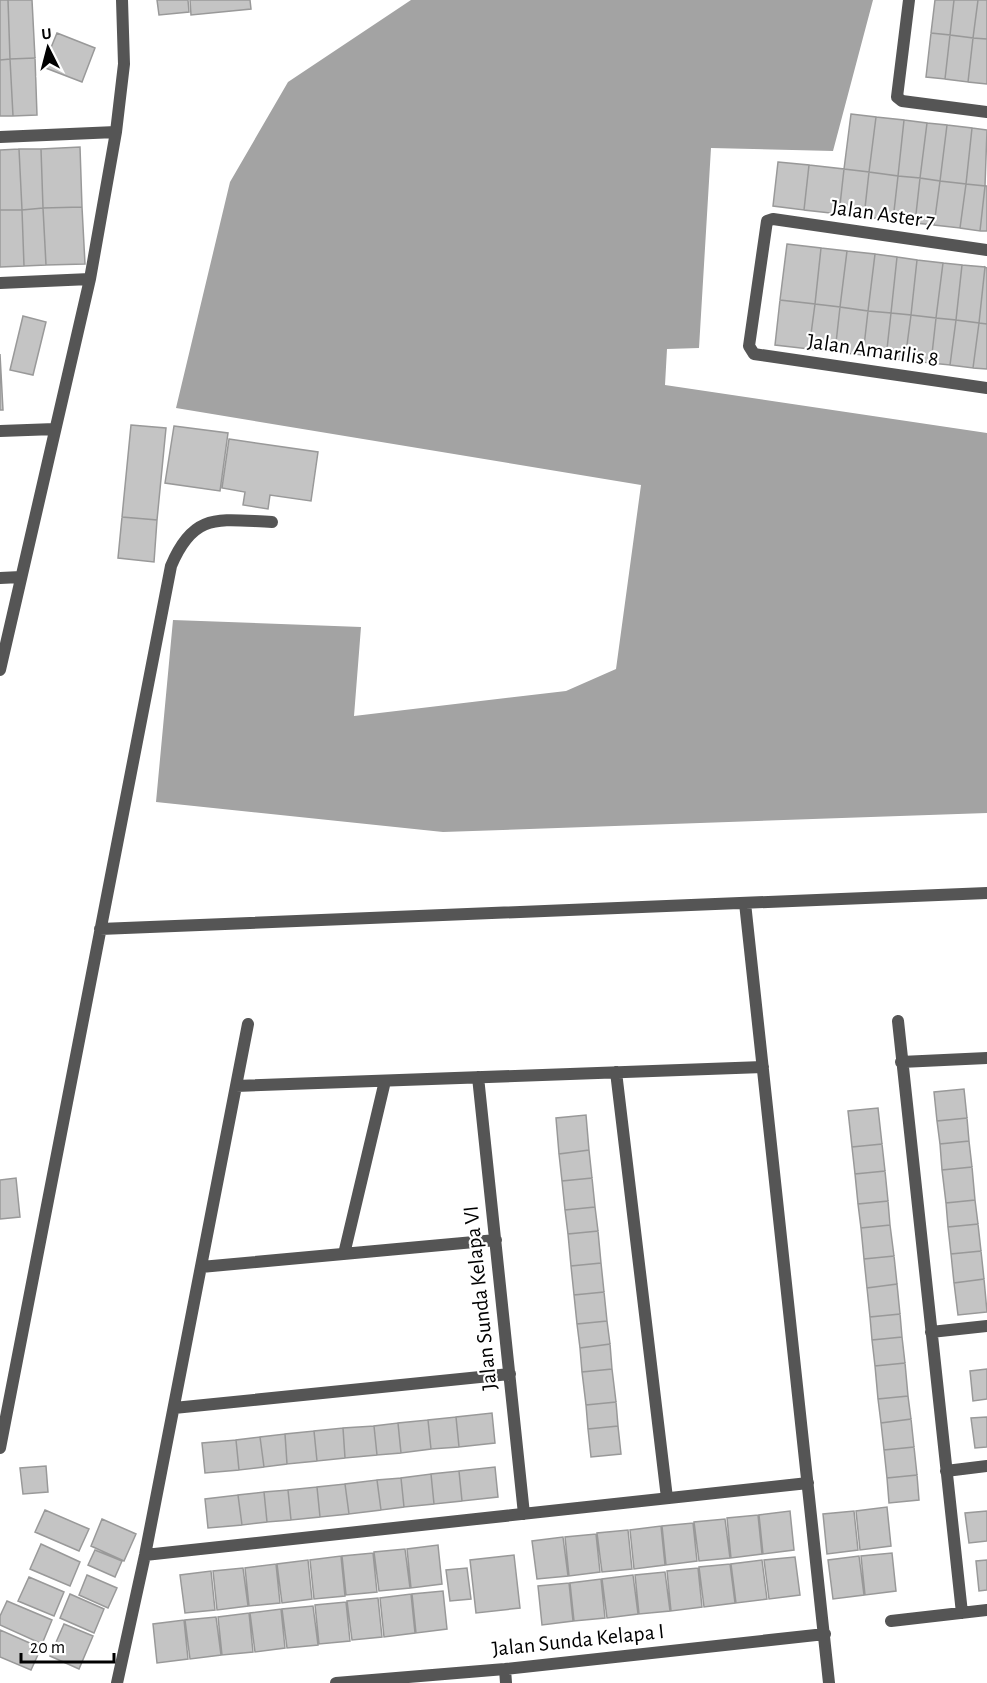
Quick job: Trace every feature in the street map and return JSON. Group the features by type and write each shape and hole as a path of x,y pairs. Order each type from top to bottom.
{"street":[{"path":"0,670 1,656 90,279 116,132 124,64 122,0"},
{"path":"909,0 897,97 902,101 987,112"},
{"path":"0,137 116,132"},
{"name":"Jalan Aster 7","path":"754,354 749,346 765,225 773,219 987,250"},
{"path":"0,283 90,279"},
{"name":"Jalan Amarilis 8","path":"754,354 987,388"},
{"path":"0,431 55,429"},
{"path":"0,1448 171,566 180,544 197,527 219,520 272,522"},
{"path":"0,578 21,577"},
{"path":"100,929 987,893"},
{"path":"745,903 829,1683"},
{"path":"898,1021 962,1613"},
{"path":"117,1683 146,1555 248,1024"},
{"path":"901,1062 987,1058"},
{"path":"236,1086 763,1067"},
{"path":"616,1072 667,1498"},
{"name":"Jalan Sunda Kelapa VI","path":"478,1077 524,1514"},
{"path":"344,1254 385,1080"},
{"path":"201,1267 496,1240"},
{"path":"931,1332 987,1326"},
{"path":"174,1408 510,1374"},
{"path":"946,1471 987,1466"},
{"path":"146,1555 808,1483"},
{"path":"891,1621 987,1610"},
{"name":"Jalan Sunda Kelapa I","path":"336,1683 505,1669 825,1634"},
{"path":"505,1669 507,1683"}],"shaded area":[{"path":"411,0 873,0 833,151 711,148 699,348 667,349 665,385 987,433 987,813 443,832 156,802 173,620 361,627 354,716 566,691 616,669 641,485 176,408 230,182 288,82"}],"building":[{"path":"0,0 8,0 10,59 0,60"},
{"path":"8,0 32,0 35,58 10,59"},
{"path":"157,0 188,0 189,12 159,15"},
{"path":"190,0 250,0 251,9 191,15"},
{"path":"935,0 954,0 950,35 931,33"},
{"path":"954,0 978,0 973,38 950,35"},
{"path":"978,0 987,0 987,39 973,38"},
{"path":"57,33 95,48 82,82 43,67"},
{"path":"931,33 950,35 945,79 926,77"},
{"path":"950,35 973,38 968,82 945,79"},
{"path":"973,38 987,39 987,84 968,82"},
{"path":"35,58 37,115 13,116 10,59"},
{"path":"10,59 13,116 0,116 0,60"},
{"path":"851,114 876,117 869,172 844,169"},
{"path":"876,117 904,120 898,176 869,172"},
{"path":"904,120 927,123 920,178 898,176"},
{"path":"927,123 947,125 940,181 920,178"},
{"path":"947,125 972,128 966,184 940,181"},
{"path":"972,128 987,130 985,186 966,184"},
{"path":"80,147 82,207 43,208 41,149"},
{"path":"19,149 41,149 43,208 22,210"},
{"path":"19,149 22,210 0,210 0,150"},
{"path":"778,162 809,165 804,210 773,206"},
{"path":"809,165 844,169 839,214 804,210"},
{"path":"844,169 869,172 864,217 839,214"},
{"path":"869,172 898,176 893,220 864,217"},
{"path":"898,176 920,178 915,223 893,220"},
{"path":"920,178 940,181 934,225 915,223"},
{"path":"940,181 966,184 960,228 934,225"},
{"path":"966,184 985,186 980,231 960,228"},
{"path":"985,186 987,186 987,231 980,231"},
{"path":"82,207 85,264 46,265 43,208"},
{"path":"43,208 46,265 24,266 22,210"},
{"path":"0,210 22,210 24,266 0,267"},
{"path":"787,244 821,248 815,304 780,300"},
{"path":"821,248 847,251 840,307 815,304"},
{"path":"847,251 875,254 868,311 840,307"},
{"path":"875,254 897,257 891,313 868,311"},
{"path":"897,257 917,260 911,315 891,313"},
{"path":"917,260 943,263 936,318 911,315"},
{"path":"943,263 962,265 956,320 936,318"},
{"path":"962,265 985,267 979,323 956,320"},
{"path":"985,267 987,268 987,324 979,323"},
{"path":"780,300 815,304 809,349 775,345"},
{"path":"815,304 840,307 835,352 809,349"},
{"path":"840,307 868,311 863,355 835,352"},
{"path":"868,311 891,313 886,358 863,355"},
{"path":"891,313 911,315 905,360 886,358"},
{"path":"911,315 936,318 931,363 905,360"},
{"path":"23,316 46,322 33,375 10,370"},
{"path":"936,318 956,320 950,365 931,363"},
{"path":"956,320 979,323 973,368 950,365"},
{"path":"979,323 987,324 987,369 973,368"},
{"path":"0,354 3,410 0,410"},
{"path":"131,425 166,428 157,520 122,517"},
{"path":"174,426 228,433 220,491 165,483"},
{"path":"229,439 318,452 311,501 270,495 268,509 243,505 245,492 222,488"},
{"path":"122,517 157,520 154,562 118,558"},
{"path":"964,1089 967,1118 937,1121 934,1092"},
{"path":"878,1108 882,1144 852,1147 848,1111"},
{"path":"586,1115 589,1150 559,1154 556,1118"},
{"path":"967,1118 969,1141 940,1144 937,1121"},
{"path":"969,1141 972,1167 942,1170 940,1144"},
{"path":"882,1144 885,1171 855,1174 852,1147"},
{"path":"589,1150 592,1178 562,1181 559,1154"},
{"path":"972,1167 975,1200 946,1203 942,1170"},
{"path":"885,1171 888,1201 858,1204 855,1174"},
{"path":"16,1178 20,1217 0,1219 0,1180"},
{"path":"592,1178 595,1207 565,1210 562,1181"},
{"path":"975,1200 978,1224 948,1227 946,1203"},
{"path":"888,1201 890,1225 861,1228 858,1204"},
{"path":"595,1207 598,1231 568,1234 565,1210"},
{"path":"978,1224 981,1251 951,1254 948,1227"},
{"path":"890,1225 894,1256 864,1259 861,1228"},
{"path":"598,1231 601,1263 571,1266 568,1234"},
{"path":"981,1251 984,1279 954,1283 951,1254"},
{"path":"894,1256 897,1284 867,1288 864,1259"},
{"path":"601,1263 604,1292 574,1295 571,1266"},
{"path":"984,1279 987,1312 958,1315 954,1283"},
{"path":"897,1284 900,1314 870,1317 867,1288"},
{"path":"604,1292 607,1321 577,1324 574,1295"},
{"path":"900,1314 902,1337 872,1340 870,1317"},
{"path":"607,1321 610,1344 580,1348 577,1324"},
{"path":"902,1337 905,1363 875,1366 872,1340"},
{"path":"610,1344 612,1369 582,1372 580,1348"},
{"path":"905,1363 908,1396 878,1399 875,1366"},
{"path":"612,1369 616,1402 586,1405 582,1372"},
{"path":"987,1369 987,1399 973,1401 970,1371"},
{"path":"908,1396 911,1419 881,1423 878,1399"},
{"path":"616,1402 618,1426 588,1429 586,1405"},
{"path":"492,1413 495,1443 459,1447 456,1417"},
{"path":"456,1417 459,1447 431,1449 428,1420"},
{"path":"987,1417 987,1447 975,1448 971,1418"},
{"path":"911,1419 914,1447 884,1450 881,1423"},
{"path":"428,1420 431,1449 401,1453 398,1423"},
{"path":"398,1423 401,1453 377,1455 374,1426"},
{"path":"374,1426 377,1455 345,1458 343,1428"},
{"path":"618,1426 621,1454 591,1457 588,1429"},
{"path":"343,1428 345,1458 317,1461 314,1431"},
{"path":"314,1431 317,1461 287,1464 285,1434"},
{"path":"285,1434 287,1464 264,1467 260,1437"},
{"path":"260,1437 264,1467 239,1470 236,1440"},
{"path":"236,1440 239,1470 205,1473 202,1443"},
{"path":"914,1447 917,1475 887,1478 884,1450"},
{"path":"46,1466 48,1492 23,1494 20,1468"},
{"path":"495,1467 498,1497 462,1501 459,1471"},
{"path":"459,1471 462,1501 434,1504 431,1474"},
{"path":"431,1474 434,1504 404,1507 401,1478"},
{"path":"917,1475 919,1500 889,1503 887,1478"},
{"path":"401,1478 404,1507 381,1510 377,1480"},
{"path":"377,1480 381,1510 349,1514 345,1484"},
{"path":"345,1484 349,1514 320,1517 317,1487"},
{"path":"317,1487 320,1517 291,1520 288,1490"},
{"path":"288,1490 291,1520 267,1522 264,1492"},
{"path":"264,1492 267,1522 242,1525 238,1495"},
{"path":"238,1495 242,1525 208,1528 205,1499"},
{"path":"887,1507 891,1546 860,1550 856,1511"},
{"path":"45,1510 89,1529 79,1551 35,1532"},
{"path":"790,1511 794,1550 763,1554 759,1515"},
{"path":"854,1511 858,1550 827,1554 823,1514"},
{"path":"987,1511 987,1541 969,1543 965,1513"},
{"path":"758,1515 762,1554 731,1558 727,1518"},
{"path":"102,1519 136,1534 124,1561 91,1546"},
{"path":"725,1519 730,1558 699,1561 694,1522"},
{"path":"693,1523 697,1561 666,1565 662,1526"},
{"path":"661,1526 665,1565 634,1569 630,1530"},
{"path":"628,1530 632,1569 602,1572 597,1533"},
{"path":"596,1534 600,1572 569,1576 565,1537"},
{"path":"563,1537 568,1576 537,1579 532,1541"},
{"path":"41,1544 80,1562 70,1586 30,1569"},
{"path":"438,1545 442,1584 411,1588 407,1549"},
{"path":"405,1549 410,1588 379,1591 374,1552"},
{"path":"95,1550 122,1561 115,1577 88,1565"},
{"path":"373,1553 377,1592 346,1595 342,1556"},
{"path":"892,1553 896,1591 865,1595 861,1556"},
{"path":"514,1555 520,1608 476,1613 470,1560"},
{"path":"341,1556 345,1596 314,1599 310,1560"},
{"path":"859,1556 864,1595 833,1599 828,1560"},
{"path":"795,1557 800,1595 769,1599 764,1560"},
{"path":"308,1560 312,1599 282,1603 277,1564"},
{"path":"762,1560 767,1599 736,1603 731,1564"},
{"path":"987,1560 987,1590 979,1591 976,1561"},
{"path":"276,1564 280,1603 249,1606 245,1568"},
{"path":"730,1564 735,1603 704,1607 699,1567"},
{"path":"243,1568 248,1606 217,1610 213,1571"},
{"path":"467,1568 471,1599 450,1601 446,1570"},
{"path":"698,1568 702,1607 671,1611 667,1571"},
{"path":"211,1571 215,1610 185,1613 180,1575"},
{"path":"665,1572 670,1611 639,1614 635,1575"},
{"path":"87,1575 117,1588 108,1608 79,1595"},
{"path":"633,1575 638,1614 607,1618 602,1579"},
{"path":"29,1577 64,1592 54,1616 18,1601"},
{"path":"601,1579 605,1618 574,1621 570,1583"},
{"path":"569,1583 573,1621 542,1625 538,1586"},
{"path":"443,1591 447,1629 416,1633 412,1594"},
{"path":"70,1594 104,1609 94,1633 60,1618"},
{"path":"411,1594 415,1633 384,1637 380,1598"},
{"path":"378,1598 382,1637 352,1640 347,1601"},
{"path":"7,1601 52,1620 42,1644 0,1625 0,1616"},
{"path":"346,1602 350,1641 319,1644 315,1605"},
{"path":"313,1606 318,1645 287,1648 282,1609"},
{"path":"281,1609 285,1648 255,1652 250,1613"},
{"path":"249,1613 253,1652 222,1655 218,1617"},
{"path":"216,1617 221,1655 190,1659 185,1620"},
{"path":"184,1620 188,1659 157,1663 153,1624"},
{"path":"64,1624 93,1636 79,1669 50,1656"},
{"path":"0,1630 41,1648 31,1670 0,1657"}]}
